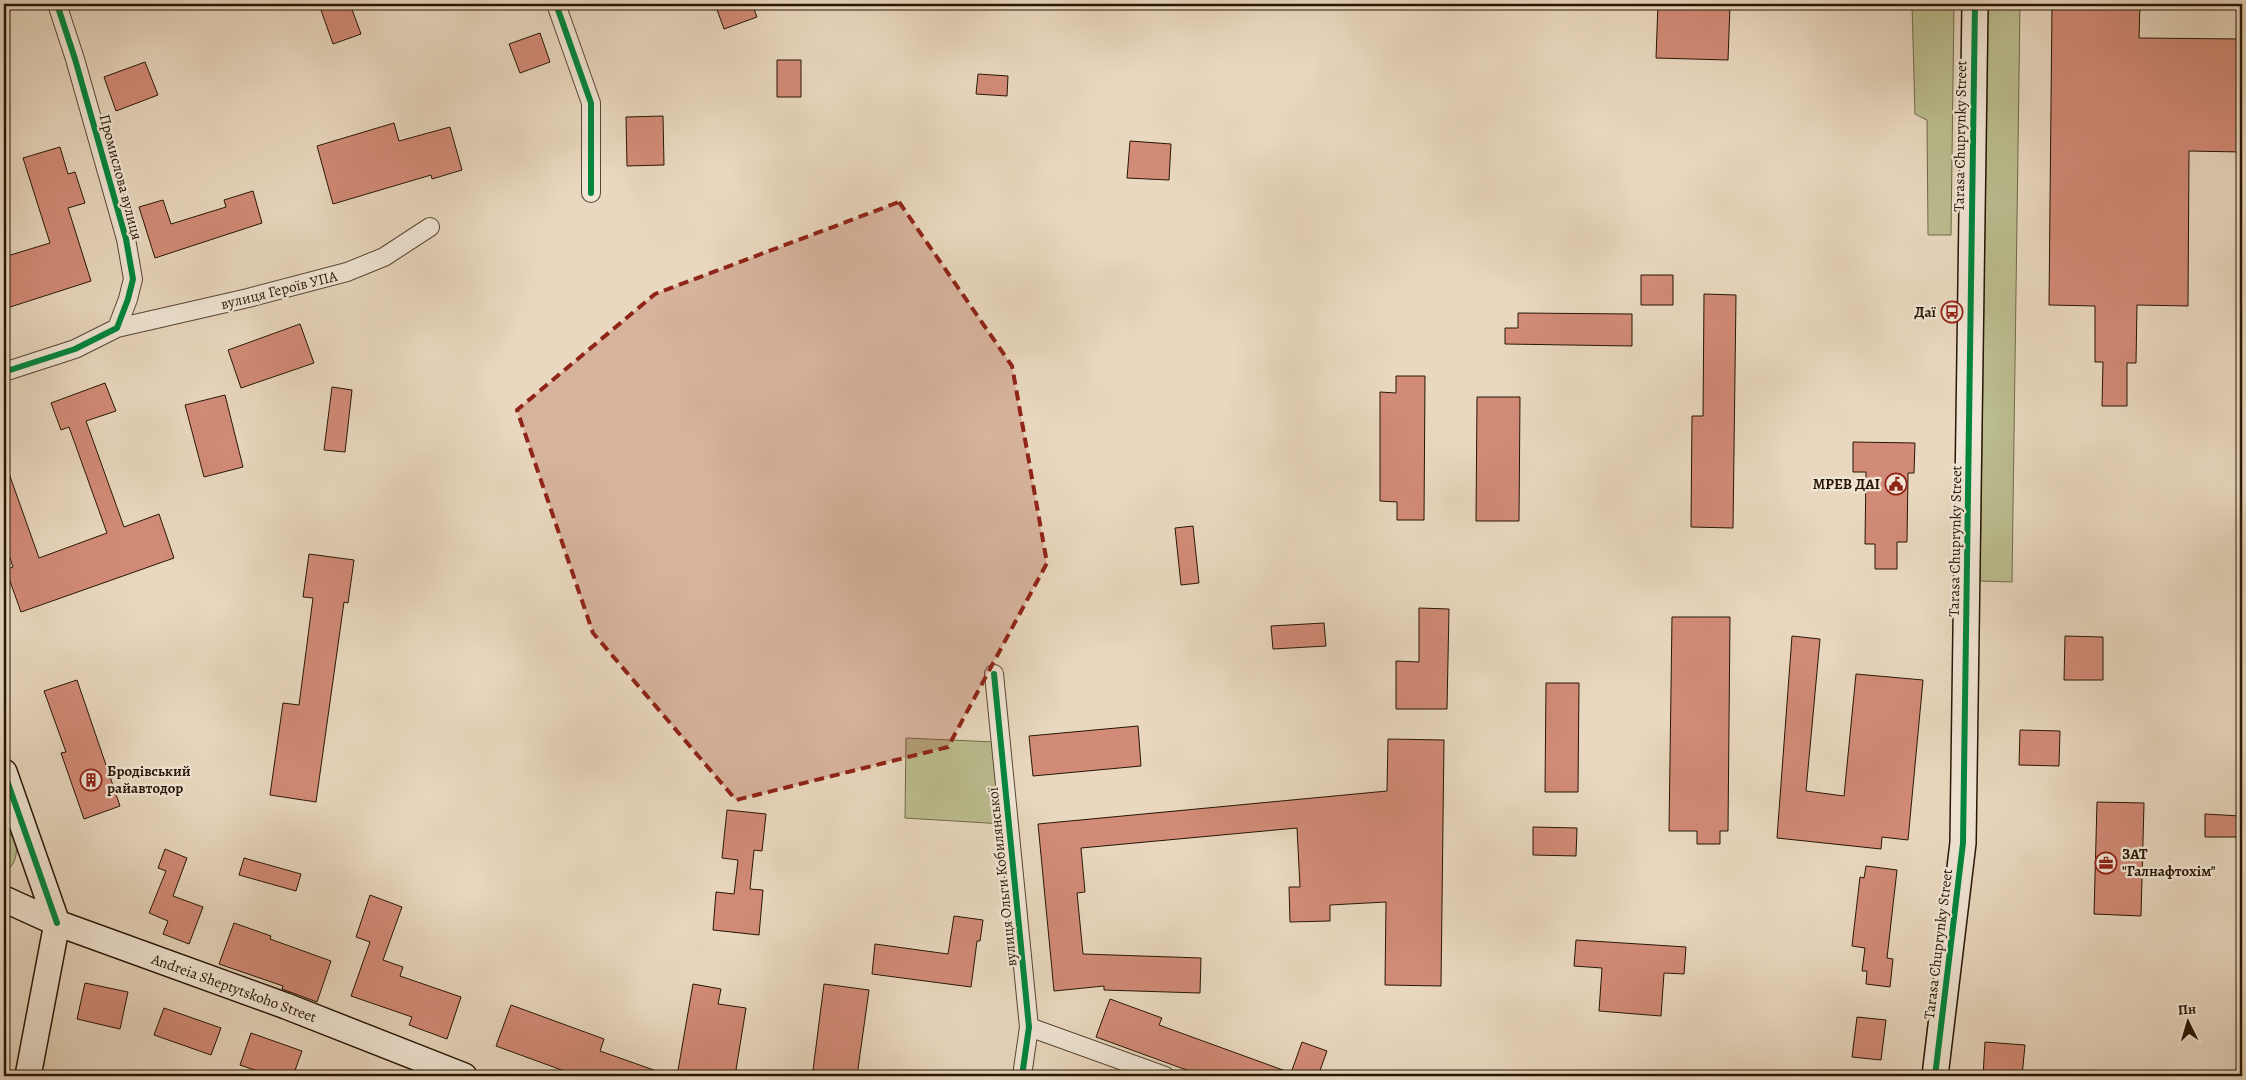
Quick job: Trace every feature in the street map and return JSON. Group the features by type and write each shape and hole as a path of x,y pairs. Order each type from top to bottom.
{"street":[{"name":"Промислова вулиця","path":"57,4 75,59 126,239 132,279 128,299 117,328"},
{"path":"556,4 591,102 591,193"},
{"name":"Tarasa Chuprynky Street","path":"1935,1076 1963,843 1975,4"},
{"name":"вулиця Героїв УПА","path":"117,328 248,298 347,272 384,257 430,227"},
{"path":"4,372 75,349 117,328"},
{"name":"вулиця Ольги Кобилянської","path":"994,674 1029,1027 1022,1076"},
{"path":"4,772 57,923 28,1076"},
{"name":"Andreia Sheptytskoho Street","path":"4,898 57,923 286,1006 464,1076"},
{"path":"1029,1027 1165,1076"}],"highlighted area":[{"path":"899,202 1012,366 1047,563 948,747 736,800 593,633 517,410 655,294"}],"green space":[{"path":"1912,4 1954,4 1951,235 1928,235 1927,120 1915,114"},
{"path":"1988,4 2020,4 2012,582 1980,581"},
{"path":"906,738 995,742 1003,824 905,818"},
{"path":"4,829 10,833 16,845 16,857 9,869 4,873"}],"building":[{"path":"340,4 350,4 361,34 333,44 321,10"},
{"path":"715,4 752,4 757,17 724,29"},
{"path":"1658,4 1730,5 1728,60 1656,58"},
{"path":"2052,4 2140,4 2139,38 2242,39 2242,152 2189,151 2188,306 2137,305 2136,363 2127,363 2127,406 2102,406 2103,362 2095,362 2095,306 2049,305"},
{"path":"540,33 550,62 520,73 509,44"},
{"path":"777,60 801,60 801,97 777,97"},
{"path":"145,62 158,95 116,111 104,77"},
{"path":"978,74 1008,76 1007,96 976,94"},
{"path":"663,116 664,165 627,166 626,117"},
{"path":"394,123 399,141 450,127 462,170 432,179 431,175 333,204 317,146"},
{"path":"1130,141 1171,144 1169,180 1127,178"},
{"path":"60,147 68,174 75,172 85,203 68,208 91,281 4,309 4,257 50,243 23,158"},
{"path":"253,191 262,223 155,258 139,207 163,200 171,224 226,207 224,200"},
{"path":"1641,275 1673,275 1673,305 1641,305"},
{"path":"1704,294 1736,295 1733,528 1691,527 1692,416 1703,416"},
{"path":"1518,313 1632,314 1632,346 1505,344 1505,328 1518,328"},
{"path":"300,324 314,363 241,388 228,350"},
{"path":"1396,376 1425,376 1424,520 1397,520 1397,502 1380,501 1380,392 1396,393"},
{"path":"105,383 116,411 86,421 124,527 159,514 174,558 21,612 6,570 13,567 4,540 4,465 6,465 39,558 107,533 69,427 61,430 51,403"},
{"path":"332,387 352,390 345,452 324,450"},
{"path":"225,395 243,467 204,477 185,405"},
{"path":"1477,397 1520,397 1519,521 1476,521"},
{"path":"1853,442 1915,443 1914,473 1908,473 1907,542 1897,542 1897,569 1875,569 1875,544 1865,544 1866,472 1853,472"},
{"path":"1193,526 1199,583 1181,585 1175,528"},
{"path":"309,554 354,560 348,603 344,602 316,802 270,795 283,703 299,705 313,598 303,597"},
{"path":"1419,608 1449,609 1447,709 1396,709 1396,661 1419,662"},
{"path":"1672,617 1730,617 1728,831 1720,831 1720,844 1697,844 1697,831 1669,831"},
{"path":"1324,623 1326,646 1273,649 1271,626"},
{"path":"1792,636 1820,639 1806,791 1844,796 1856,674 1923,680 1908,840 1882,837 1881,849 1777,838"},
{"path":"2065,636 2103,637 2103,680 2064,680"},
{"path":"77,680 120,806 84,819 61,753 66,752 44,691"},
{"path":"1546,683 1579,683 1578,792 1545,792"},
{"path":"1138,726 1141,766 1033,776 1029,736"},
{"path":"2020,730 2060,731 2059,766 2019,765"},
{"path":"1388,739 1444,740 1441,986 1385,985 1386,902 1330,905 1330,921 1290,922 1289,887 1300,887 1297,828 1081,848 1085,892 1077,893 1083,954 1201,958 1200,993 1104,990 1104,986 1054,991 1038,824 1387,791"},
{"path":"2097,802 2144,803 2141,916 2094,914"},
{"path":"727,810 766,814 762,851 754,850 750,889 763,890 759,935 713,930 716,892 734,894 738,860 722,858"},
{"path":"2205,814 2240,816 2239,837 2205,837"},
{"path":"1533,827 1577,828 1576,856 1533,855"},
{"path":"165,849 187,858 173,896 203,907 189,944 163,934 168,921 149,913 166,871 158,868"},
{"path":"244,858 301,874 296,891 239,875"},
{"path":"1866,866 1897,870 1887,958 1893,959 1890,987 1866,984 1867,971 1862,971 1865,948 1852,946 1860,877 1864,878"},
{"path":"370,895 402,907 383,960 403,967 400,976 461,997 447,1039 409,1025 412,1017 351,996 370,942 356,937"},
{"path":"954,916 983,920 980,941 977,941 971,987 872,974 875,944 948,954"},
{"path":"234,923 271,936 270,939 331,961 317,1002 282,989 283,986 219,964"},
{"path":"1576,940 1686,947 1684,974 1664,973 1661,1016 1599,1011 1602,968 1574,966"},
{"path":"85,983 128,992 120,1029 77,1019"},
{"path":"693,984 721,989 718,1004 746,1008 735,1076 677,1076"},
{"path":"824,984 869,990 857,1076 813,1070"},
{"path":"1110,999 1162,1018 1159,1025 1291,1073 1302,1042 1327,1051 1318,1076 1203,1076 1096,1037"},
{"path":"511,1005 604,1039 600,1051 665,1074 665,1076 578,1076 496,1046"},
{"path":"164,1008 221,1028 211,1055 154,1035"},
{"path":"1857,1017 1886,1020 1881,1060 1852,1057"},
{"path":"251,1033 302,1051 293,1076 272,1076 240,1065"},
{"path":"1985,1042 2025,1045 2022,1076 1983,1076"}],"cycle path":[{"path":"4,372 75,349 117,328 133,279 126,239 75,59 57,4"},
{"path":"556,4 591,103 591,193"},
{"path":"1935,1076 1963,843 1975,4"},
{"path":"994,674 1029,1027 1022,1076"},
{"path":"4,772 57,923"}],"place":[{"name":"Даї","path":"1952,312"},
{"name":"МРЕВ ДАІ","path":"1896,484"},
{"name":"Бродівський райавтодор","path":"91,780"},
{"name":"ЗАТ \"Галнафтохім\"","path":"2106,863"}]}
